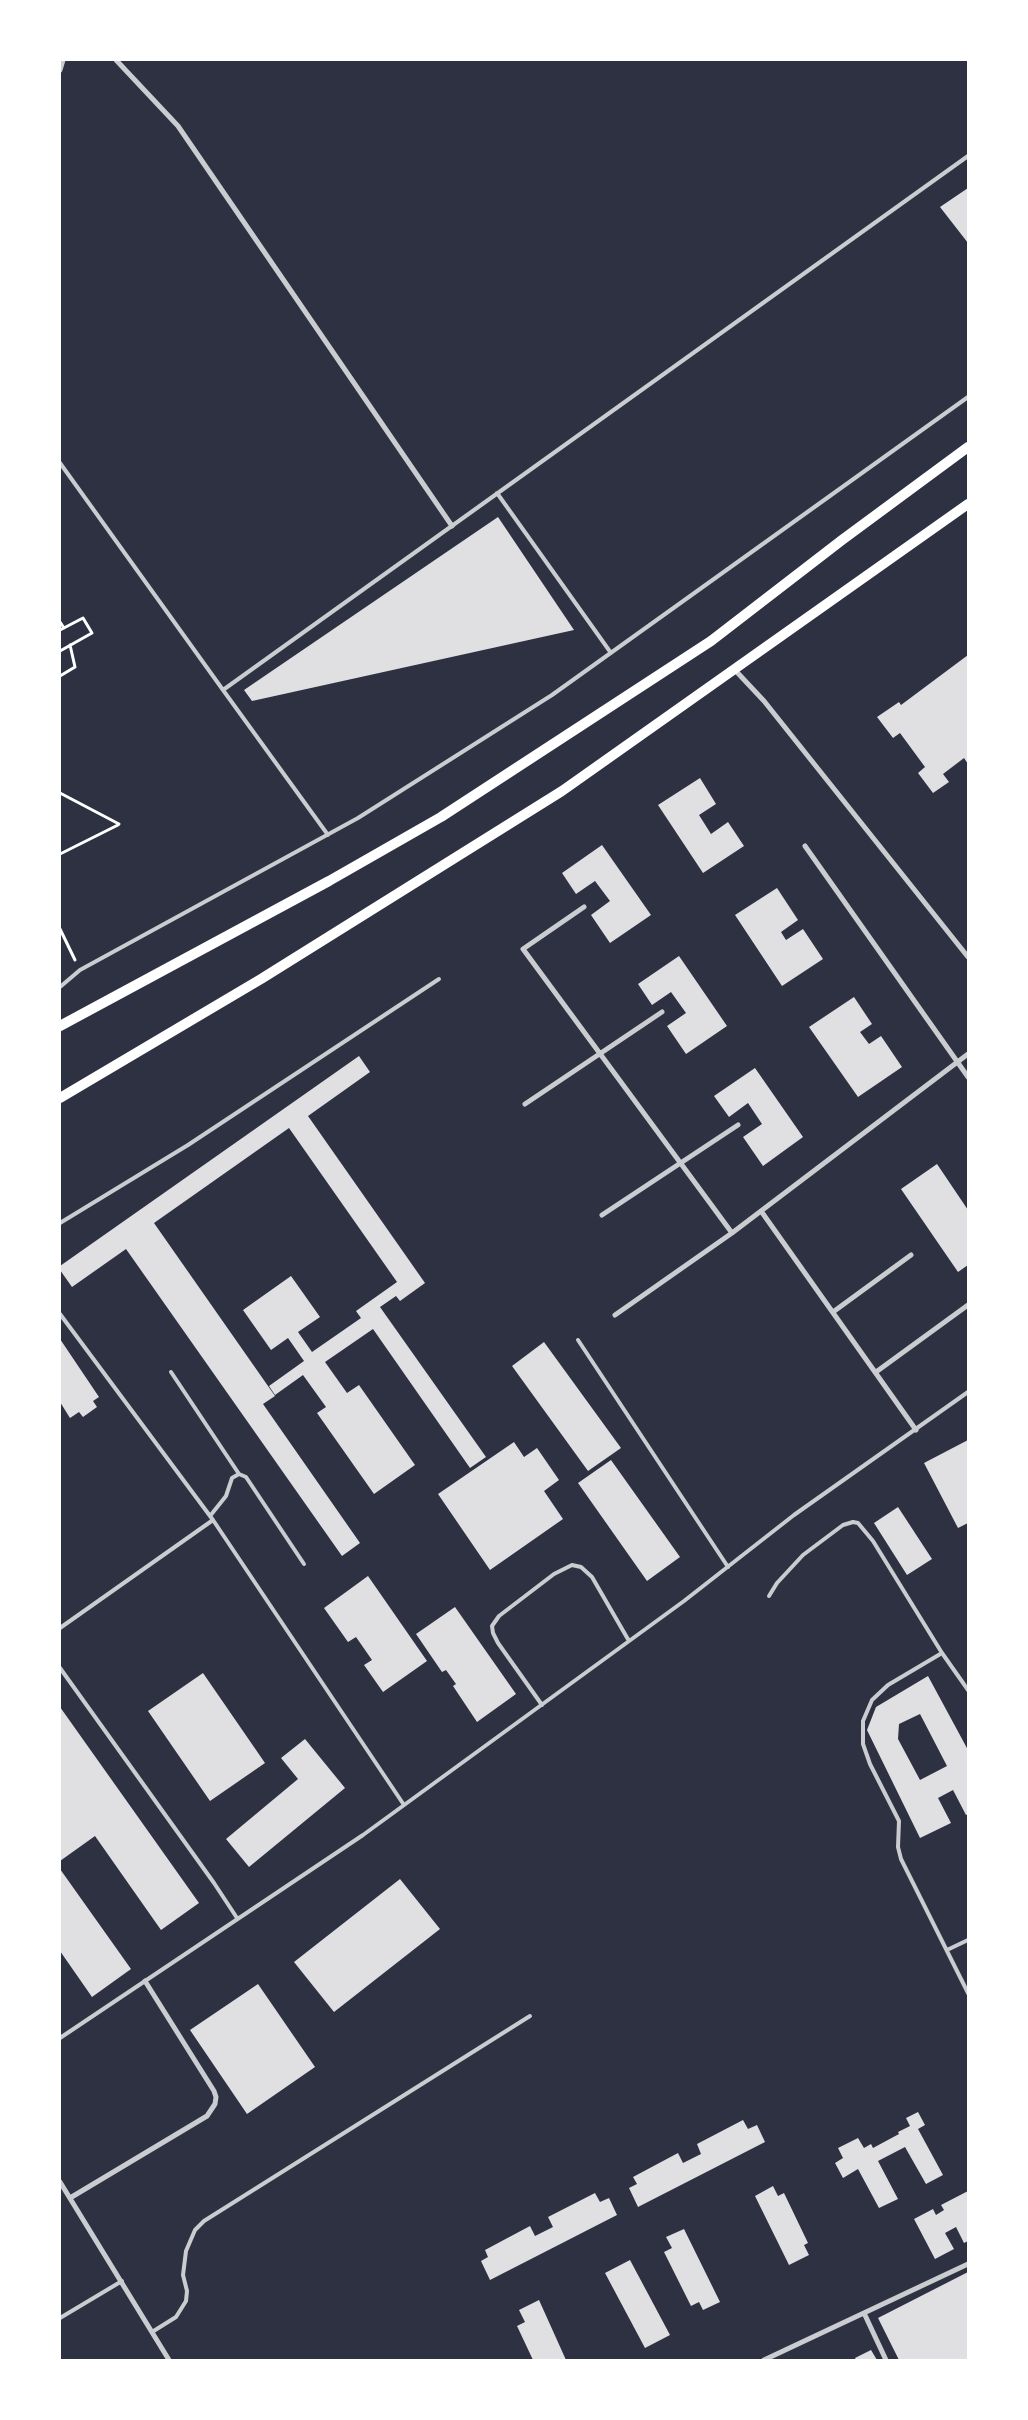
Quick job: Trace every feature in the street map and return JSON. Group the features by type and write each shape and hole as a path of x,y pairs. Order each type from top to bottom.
{"main road":[{"path":"60,1026 330,881 442,817 711,641 842,540 968,447"},
{"path":"61,1095 269,974 562,792 968,504"}],"street":[{"path":"60,70 63,60"},
{"path":"116,60 178,126 452,526"},
{"path":"734,669 764,701 968,957"},
{"path":"805,846 968,1077"},
{"path":"584,907 523,949 599,1055 732,1233"},
{"path":"525,1104 662,1012"},
{"path":"615,1315 732,1233 968,1054"},
{"path":"602,1215 738,1124"},
{"path":"761,1211 916,1430"},
{"path":"833,1312 911,1255"},
{"path":"876,1372 968,1305"},
{"path":"70,2198 207,2116 215,2104 216,2097 214,2091 145,1981"},
{"path":"60,2182 169,2360"},
{"path":"764,2360 968,2264"},
{"path":"864,2313 886,2360"}],"lane":[{"path":"223,690 968,156"},
{"path":"60,987 80,970 328,835 552,695 968,397"},
{"path":"60,463 328,835"},
{"path":"497,493 611,652"},
{"path":"60,1223 188,1145 439,979"},
{"path":"60,1314 212,1518 404,1805"},
{"path":"578,1340 728,1567"},
{"path":"171,1372 239,1474 246,1478 304,1564"},
{"path":"60,2038 363,1835 629,1641 794,1515 968,1392"},
{"path":"60,1628 212,1518 226,1496 232,1478 239,1474"},
{"path":"769,1596 777,1583 803,1555 843,1525 853,1522 858,1523 872,1541 942,1654 966,1683 968,1690"},
{"path":"542,1705 498,1643 492,1626 499,1616 554,1574 572,1565 581,1567 592,1577 629,1641"},
{"path":"942,1654 880,1692 867,1710 862,1732 863,1744 870,1764 899,1821 898,1846 901,1859 968,1993"},
{"path":"60,1668 237,1918"},
{"path":"947,1950 968,1940"},
{"path":"152,2332 176,2317 186,2301 187,2291 183,2275 186,2251 195,2230 204,2221 530,2016"},
{"path":"60,2318 122,2281"}],"path":[{"path":"60,622 62,629 82,618 92,633 60,651"},
{"path":"60,676 75,667 70,645"},
{"path":"60,793 119,824 60,854"},
{"path":"60,929 80,970"}],"building":[{"path":"968,188 968,243 940,207"},
{"path":"498,517 574,630 252,701 244,690"},
{"path":"968,655 968,764 964,758 943,774 949,782 933,793 918,773 925,767 900,733 893,738 877,717 899,702 901,705"},
{"path":"700,778 716,804 699,815 711,834 728,822 744,846 703,873 658,805"},
{"path":"602,845 651,915 610,943 591,915 610,901 595,881 576,894 562,873"},
{"path":"777,888 798,920 781,932 786,940 803,929 823,959 782,986 735,915"},
{"path":"679,956 727,1026 686,1054 667,1026 686,1013 671,992 652,1005 638,984"},
{"path":"854,997 872,1024 860,1032 869,1044 881,1036 902,1067 858,1097 809,1027"},
{"path":"359,1056 370,1072 308,1116 425,1283 400,1301 396,1296 380,1307 486,1457 470,1468 373,1329 325,1362 347,1393 359,1385 415,1465 374,1494 317,1413 326,1407 303,1375 275,1395 269,1386 304,1361 288,1338 271,1350 243,1310 291,1276 320,1317 298,1332 312,1352 361,1318 356,1311 397,1282 289,1128 154,1223 275,1396 263,1404 360,1543 342,1556 126,1249 72,1287 60,1270 60,1266"},
{"path":"755,1068 803,1137 763,1166 743,1137 762,1124 748,1103 729,1117 714,1096"},
{"path":"937,1164 968,1210 968,1265 958,1272 901,1189"},
{"path":"60,1339 99,1397 93,1401 97,1407 83,1417 79,1412 70,1418 60,1402"},
{"path":"544,1342 621,1448 588,1471 512,1366"},
{"path":"968,1440 968,1523 958,1528 924,1463"},
{"path":"514,1442 524,1457 537,1448 559,1480 544,1491 563,1519 490,1570 438,1494"},
{"path":"611,1460 680,1557 647,1581 578,1483"},
{"path":"898,1507 932,1559 907,1575 874,1523"},
{"path":"368,1576 427,1661 383,1692 364,1665 372,1660 356,1637 348,1642 324,1608"},
{"path":"455,1607 516,1694 477,1722 453,1686 456,1684 446,1670 442,1672 416,1634"},
{"path":"203,1673 265,1763 210,1801 148,1711"},
{"path":"928,1676 968,1750 968,1814 966,1815 953,1790 938,1798 951,1823 920,1838 867,1730 876,1707","holes":["920,1714 947,1766 920,1780 898,1739 899,1724"]},
{"path":"60,1707 199,1903 161,1930 95,1836 60,1861"},
{"path":"305,1739 345,1788 249,1867 226,1839 298,1779 281,1758"},
{"path":"60,1869 131,1969 92,1997 60,1951"},
{"path":"400,1879 440,1929 334,2012 294,1962"},
{"path":"258,1984 315,2067 247,2114 190,2030"},
{"path":"918,2112 925,2125 918,2129 943,2175 926,2184 905,2147 878,2161 898,2199 879,2208 858,2169 843,2178 835,2163 843,2158 838,2148 858,2138 864,2148 871,2144 873,2148 910,2126 906,2118"},
{"path":"743,2120 748,2129 757,2125 765,2142 638,2207 629,2188 637,2184 633,2177 678,2153 683,2163 701,2154 697,2144"},
{"path":"773,2186 778,2196 784,2193 808,2243 804,2245 809,2255 789,2265 755,2196"},
{"path":"968,2191 968,2241 964,2243 956,2227 945,2233 954,2249 935,2259 914,2219 933,2209 936,2215 944,2210 941,2205"},
{"path":"595,2193 600,2202 609,2198 617,2215 490,2280 481,2261 488,2257 485,2250 530,2226 535,2236 553,2227 548,2217"},
{"path":"684,2229 720,2302 703,2310 699,2302 691,2306 664,2252 672,2248 666,2237"},
{"path":"630,2260 670,2335 645,2348 605,2273"},
{"path":"968,2272 968,2360 899,2360 878,2318"},
{"path":"539,2300 566,2360 533,2360 517,2326 525,2322 519,2310"},
{"path":"871,2350 877,2360 856,2360 855,2358"}]}
